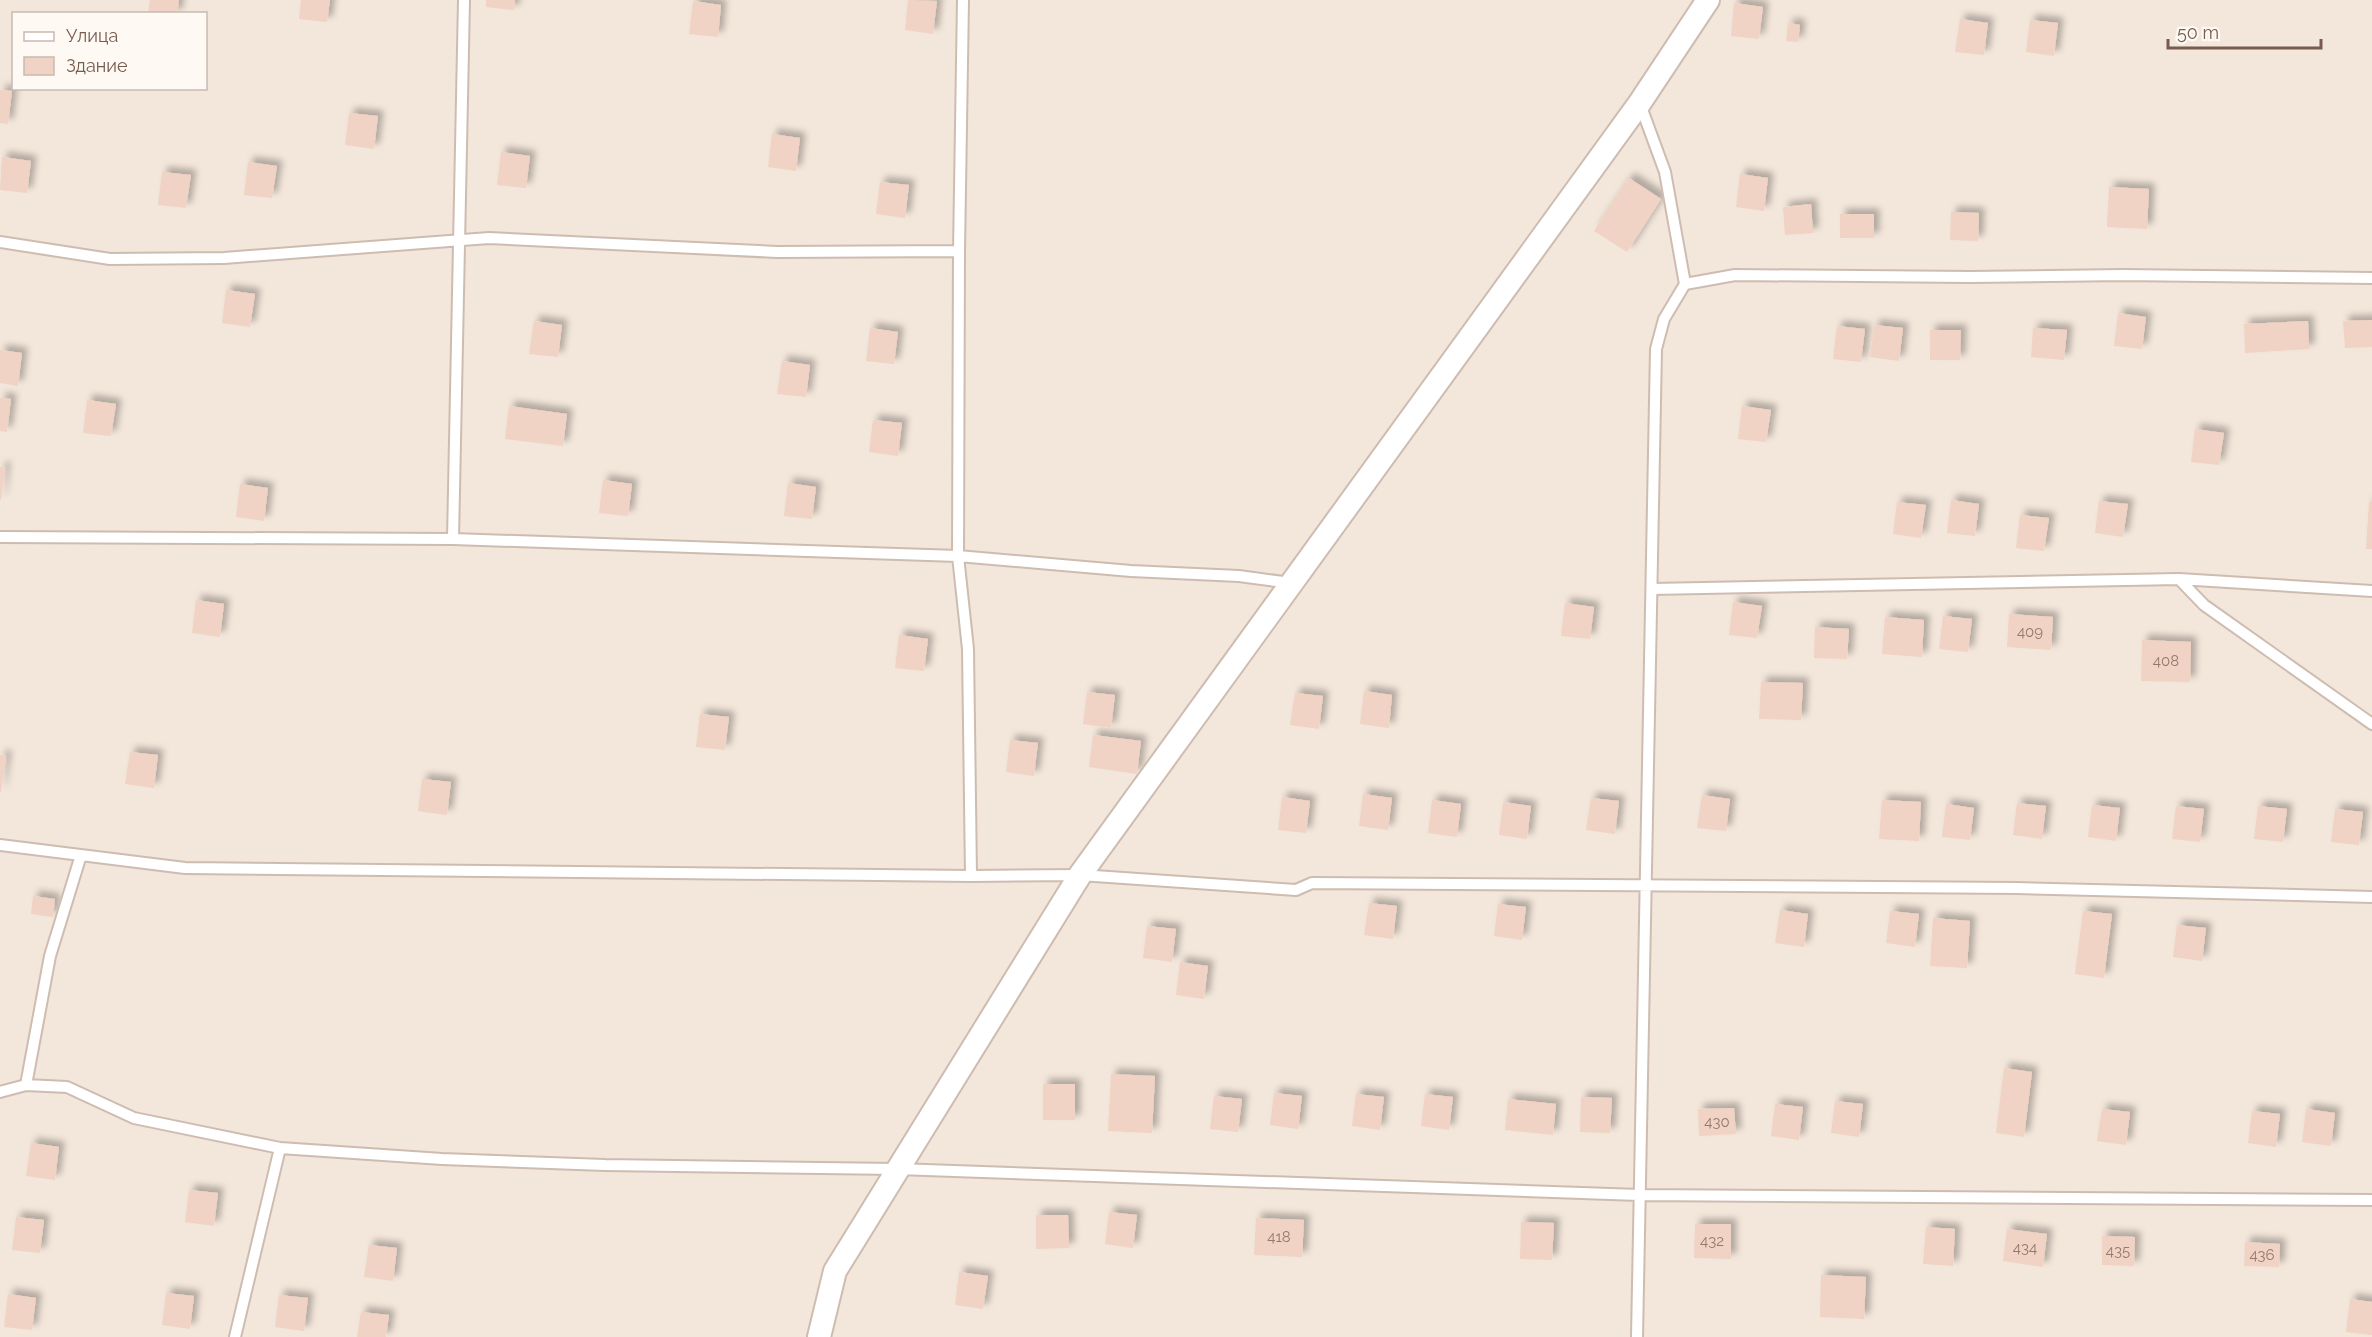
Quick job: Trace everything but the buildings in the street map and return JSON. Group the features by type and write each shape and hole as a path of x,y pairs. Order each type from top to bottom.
{"street":[{"path":"819,1337 835,1271 1080,875 1640,104 1708,0"}],"lane":[{"path":"453,539 464,0"},
{"path":"963,0 958,556 968,649 971,876"},
{"path":"1637,1337 1656,349 1664,319 1685,284 1665,172 1640,104"},
{"path":"0,242 110,259 224,258 489,238 777,252 959,251"},
{"path":"1685,284 1735,275 1970,277 2123,275 2372,278"},
{"path":"0,537 453,539 958,556 1131,571 1239,576 1293,583"},
{"path":"1652,589 2179,579 2372,591"},
{"path":"2179,579 2204,605 2372,724"},
{"path":"0,845 185,868 971,876 1080,875 1296,890 1312,883 1645,885 2017,888 2372,897"},
{"path":"26,1085 50,956 81,855"},
{"path":"0,1092 26,1085 67,1087 134,1118 279,1148 442,1159 605,1165 897,1169 1639,1195 2372,1200"},
{"path":"235,1337 279,1148"}],"shaded area":[{"path":"0,0 2372,0 2372,1337 0,1337"}]}
